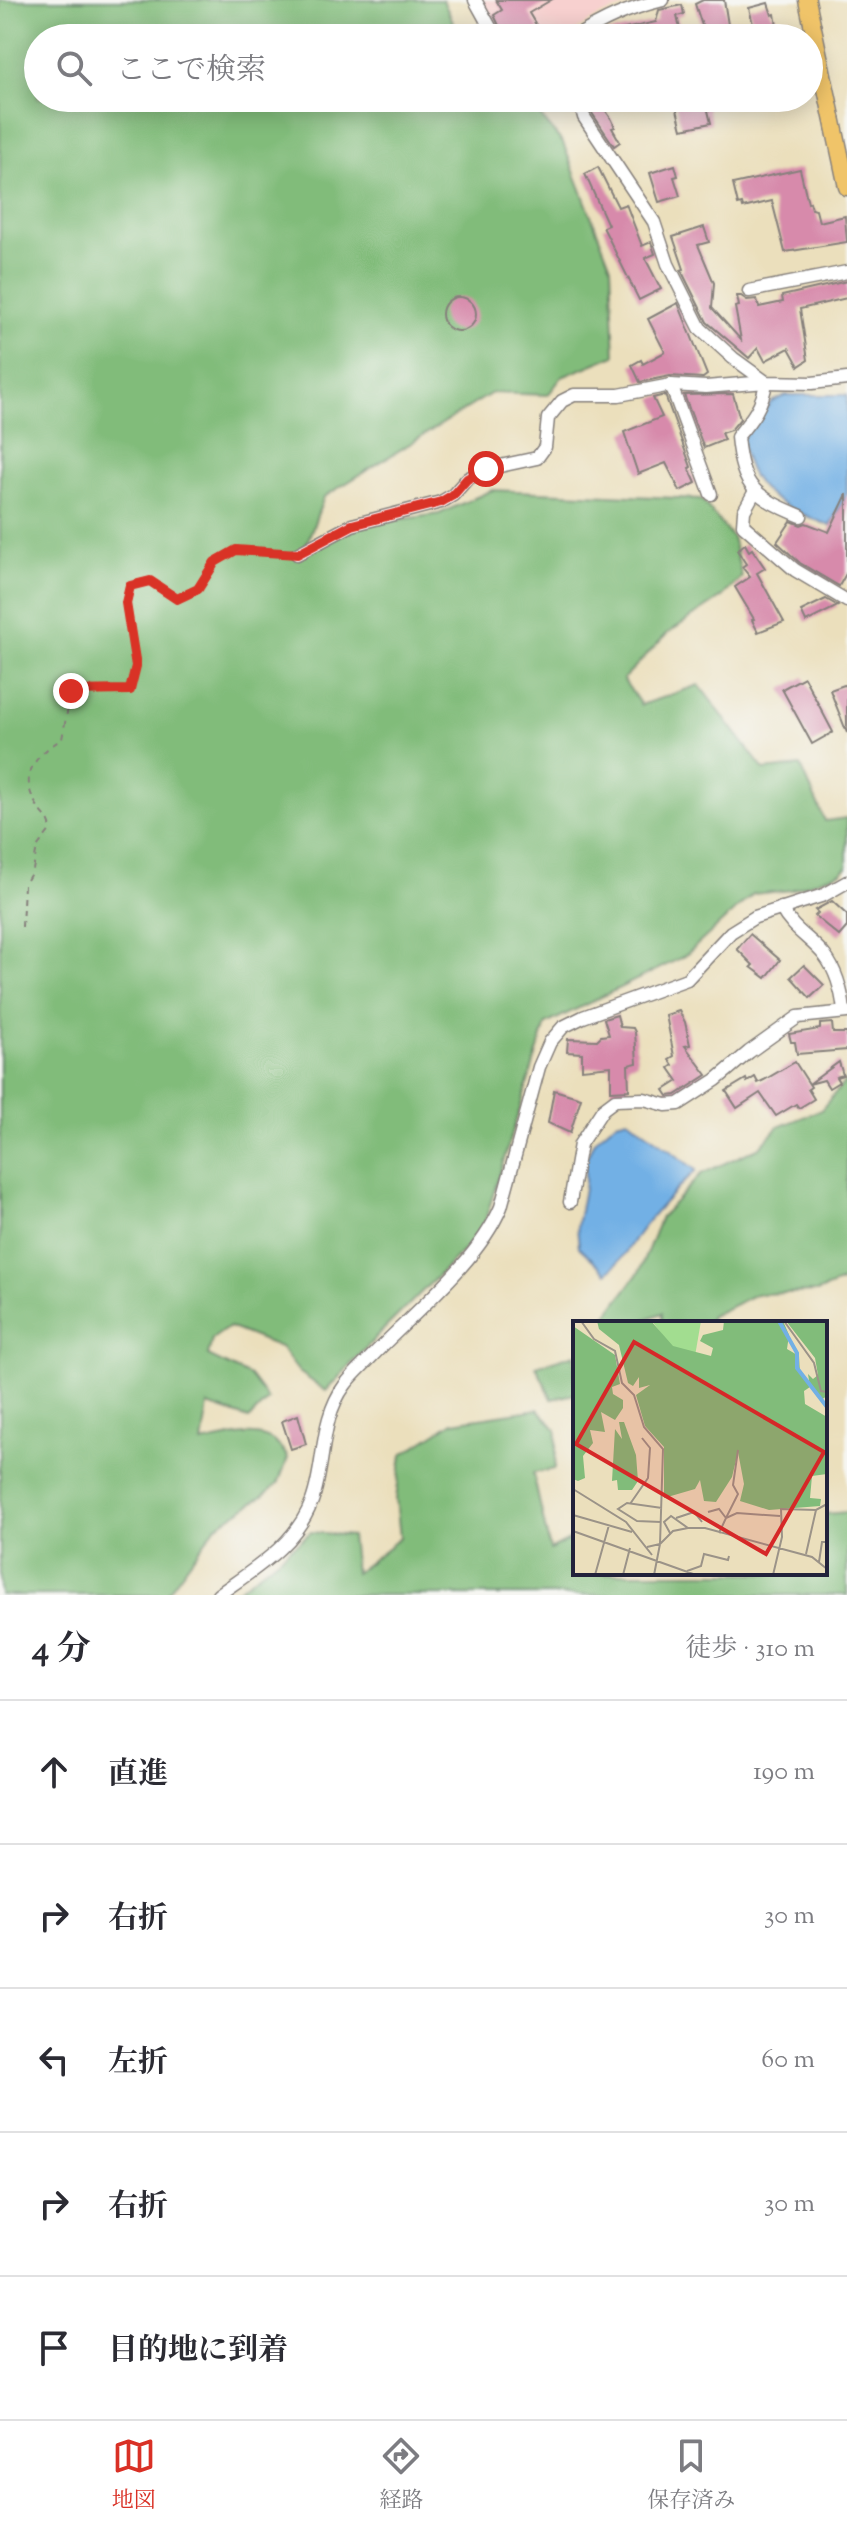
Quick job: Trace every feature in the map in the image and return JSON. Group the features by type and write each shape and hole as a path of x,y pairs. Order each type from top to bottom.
{"main road":[{"path":"807,0 812,24"},
{"path":"823,75 847,187"}],"street":[{"path":"475,0 488,24"},
{"path":"598,24 616,13 663,0"},
{"path":"583,112 654,222 668,264 700,328 766,382"},
{"path":"749,291 847,272"},
{"path":"297,554 352,525 441,502 453,495 467,479 486,469 537,458 545,447 548,418 562,401 574,395 619,395 671,385 706,387 847,379"},
{"path":"766,382 760,407 737,437 739,458 745,475 766,502 801,516"},
{"path":"671,385 711,494"},
{"path":"755,491 744,511 743,525 795,570 847,601"},
{"path":"218,1595 272,1556 300,1526 312,1500 330,1408 346,1383 466,1262 492,1227 501,1207 539,1067 550,1042 563,1027 687,979 731,932 755,917 824,895 847,882"},
{"path":"570,1202 580,1144 603,1109 615,1100 644,1099 666,1105 679,1104 716,1080 798,1017 846,1012 842,990 825,956 789,924 781,908"}],"path":[{"path":"22,927 24,885 33,870 37,847 51,829 49,819 29,790 29,772 42,751 62,739 71,691 130,690 136,666 126,603 130,586 150,581 177,599 198,589 215,562 236,550 297,554"}],"shaded area":[{"path":"477,0 645,0 599,16 586,24 490,24"}],"green space":[{"path":"0,0 443,0 454,24 24,24 24,112 537,112 563,143 611,267 615,355 562,377 548,395 492,393 324,497 305,548 368,524 439,514 492,490 701,499 732,537 742,577 722,597 668,633 623,679 641,705 699,685 764,770 801,766 825,821 847,818 847,867 791,890 753,894 685,956 546,1024 484,1224 469,1245 326,1391 299,1372 280,1347 229,1327 212,1339 208,1356 250,1376 268,1400 249,1419 208,1405 202,1443 239,1436 261,1436 280,1447 288,1458 278,1484 216,1526 166,1595 0,1595"},
{"path":"847,1079 847,1280 817,1292 756,1294 711,1316 709,1321 662,1321 662,1313 644,1321 602,1321 639,1272 661,1217 701,1174 760,1147 778,1127 821,1110"},
{"path":"573,1355 573,1394 552,1399 536,1366"},
{"path":"538,1409 557,1430 555,1469 533,1473 550,1550 573,1538 573,1575 827,1575 827,1514 847,1512 847,1595 231,1595 311,1532 351,1536 355,1573 400,1538 396,1499 402,1455 453,1422"}],"water":[{"path":"786,395 847,395 847,494 830,526 770,496 759,486 745,457 742,438 771,402"},
{"path":"628,1119 696,1170 656,1211 607,1273 579,1247 577,1226 585,1183 585,1161 594,1141 616,1122"}],"building":[{"path":"496,0 551,0 529,13 535,24 498,24 494,15 502,10"},
{"path":"703,0 724,0 728,24 701,24 695,4"},
{"path":"768,3 772,15 775,14 777,24 753,24 749,8"},
{"path":"682,5 684,14 677,16 679,24 647,24 656,22 659,10"},
{"path":"607,112 620,142 614,146 592,113"},
{"path":"678,112 708,112 711,123 682,129"},
{"path":"675,165 678,176 674,177 680,196 659,202 650,173"},
{"path":"598,167 618,207 626,204 642,246 651,242 655,254 645,258 661,289 639,300 603,227 608,225 585,174"},
{"path":"800,169 808,203 816,210 819,222 845,216 847,242 785,252 772,201 743,208 742,204 738,205 733,184"},
{"path":"704,227 709,242 698,245 714,283 712,308 741,340 735,307 739,306 737,296 747,300 757,299 759,307 783,302 782,296 847,281 847,298 800,309 808,360 799,366 789,348 765,361 758,348 749,358 707,322 681,270 684,269 673,237"},
{"path":"459,297 471,302 476,314 471,326 459,331 447,326 442,314 447,302"},
{"path":"678,303 707,375 703,378 670,376 640,382 632,365 641,360 643,364 665,352 648,319"},
{"path":"733,394 740,419 731,430 721,433 724,440 704,448 684,395"},
{"path":"665,395 696,483 680,491 666,463 638,474 624,432 662,417 653,398"},
{"path":"847,494 847,572 839,586 800,563 777,542 791,521 829,532"},
{"path":"745,544 765,568 757,573 784,622 758,632 735,587 750,577 742,567 746,564 737,550"},
{"path":"826,599 838,606 806,622 801,611"},
{"path":"804,677 833,732 812,744 782,689"},
{"path":"847,684 847,733 830,690"},
{"path":"832,901 847,915 847,927 839,936 815,916 818,913 815,910"},
{"path":"750,934 780,960 766,978 751,967 753,965 737,949"},
{"path":"804,965 824,985 810,998 791,977"},
{"path":"679,1011 690,1045 685,1046 707,1075 676,1095 668,1096 664,1090 678,1081 669,1068 673,1065 669,1059 674,1056 666,1015"},
{"path":"617,1015 620,1027 633,1028 635,1032 637,1063 628,1065 629,1090 611,1091 611,1066 582,1069 582,1053 567,1052 568,1039 597,1040 609,1035 604,1019"},
{"path":"832,1023 833,1033 847,1033 847,1050 797,1054 795,1042 791,1042 789,1034 820,1029 820,1024"},
{"path":"795,1062 811,1087 808,1089 814,1099 799,1108 796,1104 776,1116 760,1093 737,1108 726,1091 746,1079 747,1082 755,1077 758,1083"},
{"path":"839,1062 843,1075 836,1077 839,1082 829,1088 824,1080 809,1084"},
{"path":"554,1090 581,1098 570,1133 548,1123"},
{"path":"298,1415 306,1444 291,1449 282,1421"}],"route":[{"path":"71,691 130,690 136,666 126,603 130,586 150,581 177,599 198,589 215,562 236,550 297,554 352,525 441,502 453,495 467,479 486,469"}]}
